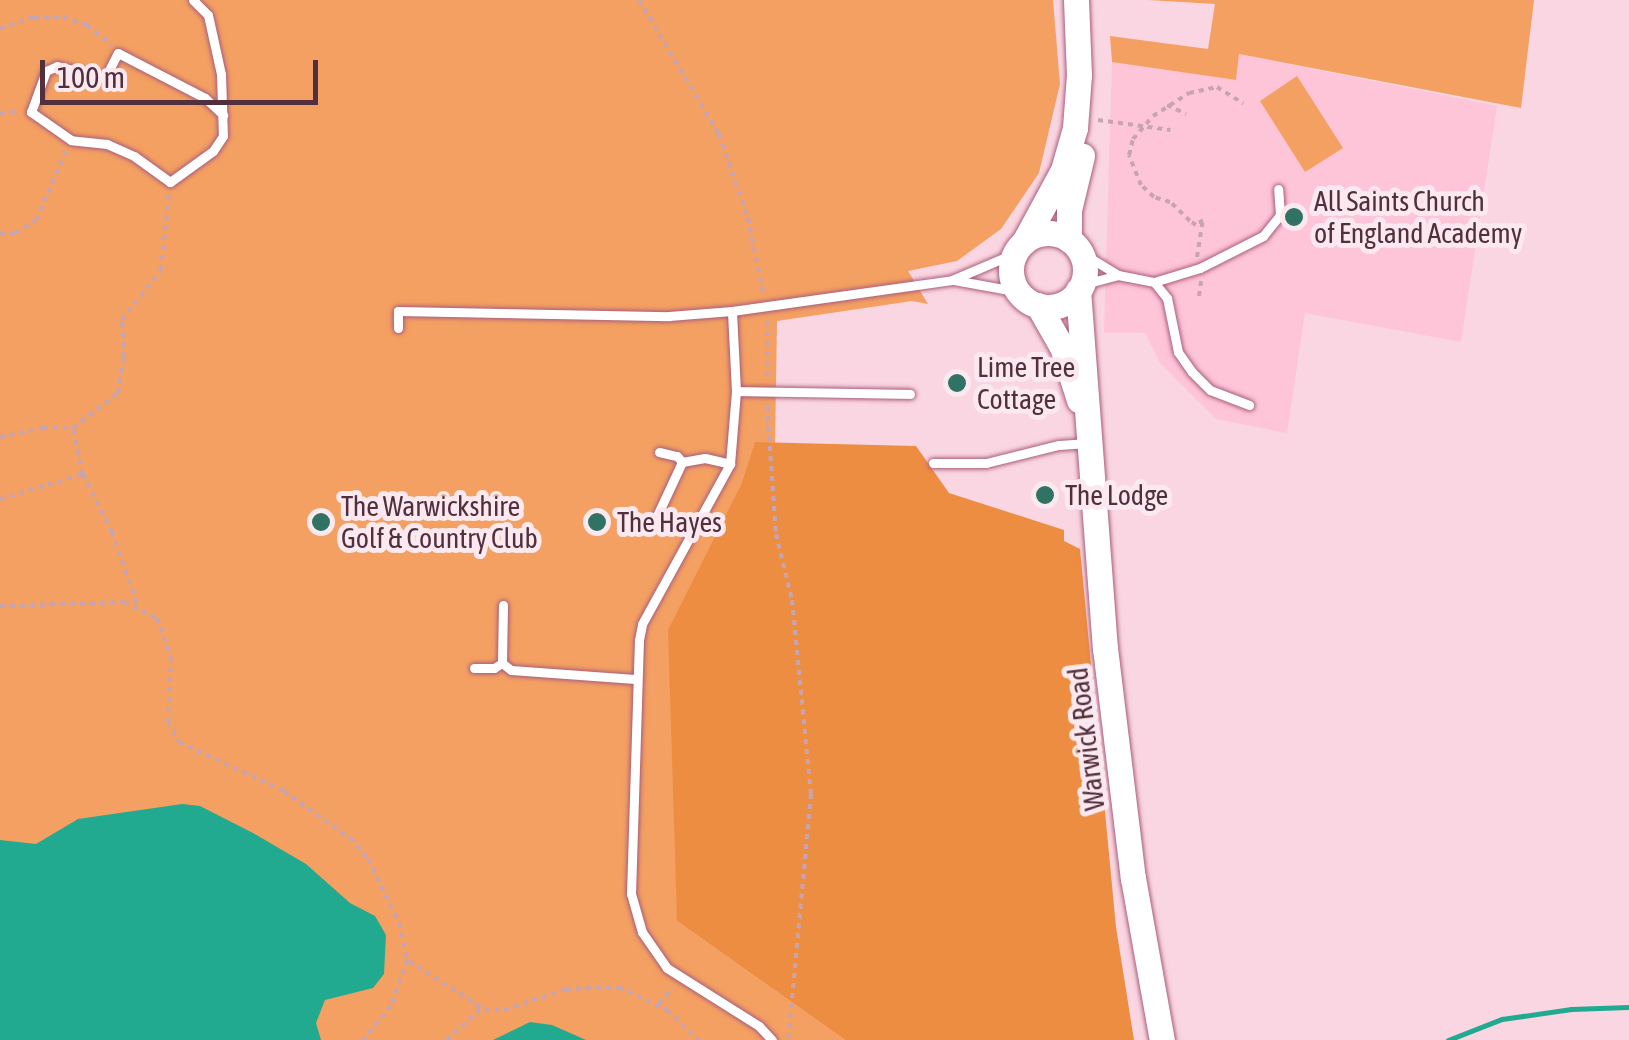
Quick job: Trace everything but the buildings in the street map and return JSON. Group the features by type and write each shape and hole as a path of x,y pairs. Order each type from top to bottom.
{"street":[{"path":"1076,0 1078,91 1083,119 1081,163 1068,210 1074,246 1084,268 1080,288 1059,305 1031,302 1012,278 1019,248 1063,170 1078,91"},
{"path":"1019,248 1046,233 1074,246"},
{"name":"Warwick Road","path":"1080,288 1087,436 1128,838 1162,1040"},
{"name":"Warwick Road","path":"1031,302 1062,347 1087,436"}],"lane":[{"path":"193,0 208,15 221,74 223,136 213,151 170,182 134,156 107,144 71,140 31,112 46,71 57,66 105,78 118,52 204,98 222,115"},
{"path":"1074,246 1118,275 1154,282 1200,268 1272,228 1280,215 1278,189"},
{"path":"952,280 1019,248"},
{"path":"1080,288 1118,275"},
{"path":"398,328 398,311 669,316 952,280 1009,290 1031,302"},
{"path":"1154,282 1167,298 1178,352 1192,372 1210,390 1249,405"},
{"path":"732,311 736,391 730,464 642,624 635,679 632,894 637,920 652,951 682,977 759,1026 772,1040"},
{"path":"736,391 910,394"},
{"path":"933,463 986,463 1087,436"},
{"path":"660,452 677,456 682,462"},
{"path":"682,462 704,458 730,464"},
{"path":"656,520 682,462"},
{"path":"502,663 503,605"},
{"path":"502,663 511,670 635,679"},
{"path":"474,668 494,668 502,663"}],"path":[{"path":"639,0 719,134 748,218 767,305 767,390 776,534 792,600 811,794 788,1040"},
{"path":"0,28 34,17 63,18 97,32 118,52"},
{"path":"1200,296 1197,258 1203,220 1196,224 1170,202 1154,197 1133,172 1129,155 1143,126 1176,98 1217,87 1243,104"},
{"path":"1166,105 1186,114"},
{"path":"0,113 31,112"},
{"path":"1083,119 1170,130"},
{"path":"0,234 16,233 36,220 71,140"},
{"path":"0,437 44,428 72,428 118,393 124,357 122,320 161,270 170,182"},
{"path":"72,428 83,474 112,532 138,607"},
{"path":"0,499 83,474"},
{"path":"0,606 74,601 138,607 157,618 168,648 170,732 179,742 284,791 350,838 378,874 406,941 407,960 391,1006 363,1040"},
{"path":"407,960 481,1008 504,1010 566,989 619,987 658,1005 698,1040"},
{"path":"658,1005 682,977"},
{"path":"447,1040 469,1024 481,1008"}],"shaded area":[{"path":"0,0 1053,0 1060,84 1039,173 1001,229 957,261 908,271 928,304 912,301 777,321 775,443 755,443 740,487 677,921 845,1040 0,1040"},
{"path":"1148,0 1534,0 1521,108 1239,54 1236,80 1112,62 1110,36 1208,49 1215,4"},
{"name":"All Saints Church of England Academy","path":"1238,54 1497,106 1461,342 1305,313 1287,433 1216,419 1160,363 1145,333 1104,333 1112,62 1236,80"},
{"path":"1297,76 1343,148 1305,172 1260,101"},
{"path":"755,442 916,446 949,493 1064,530 1064,541 1080,549 1116,927 1134,1040 845,1040 677,921 668,630 740,487"},
{"path":"182,804 200,806 253,833 306,864 350,903 375,916 386,935 384,974 373,988 325,1000 316,1023 321,1040 0,1040 0,840 36,844 78,819"},
{"path":"530,1022 552,1025 586,1040 493,1040"}],"waterway":[{"path":"1448,1040 1502,1019 1571,1009 1629,1007"}],"place":[{"name":"All Saints Church of England Academy","path":"1294,217"},
{"name":"Lime Tree Cottage","path":"957,383"},
{"name":"The Lodge","path":"1045,495"},
{"name":"The Warwickshire Golf & Country Club","path":"321,522"},
{"name":"The Hayes","path":"597,522"}]}
